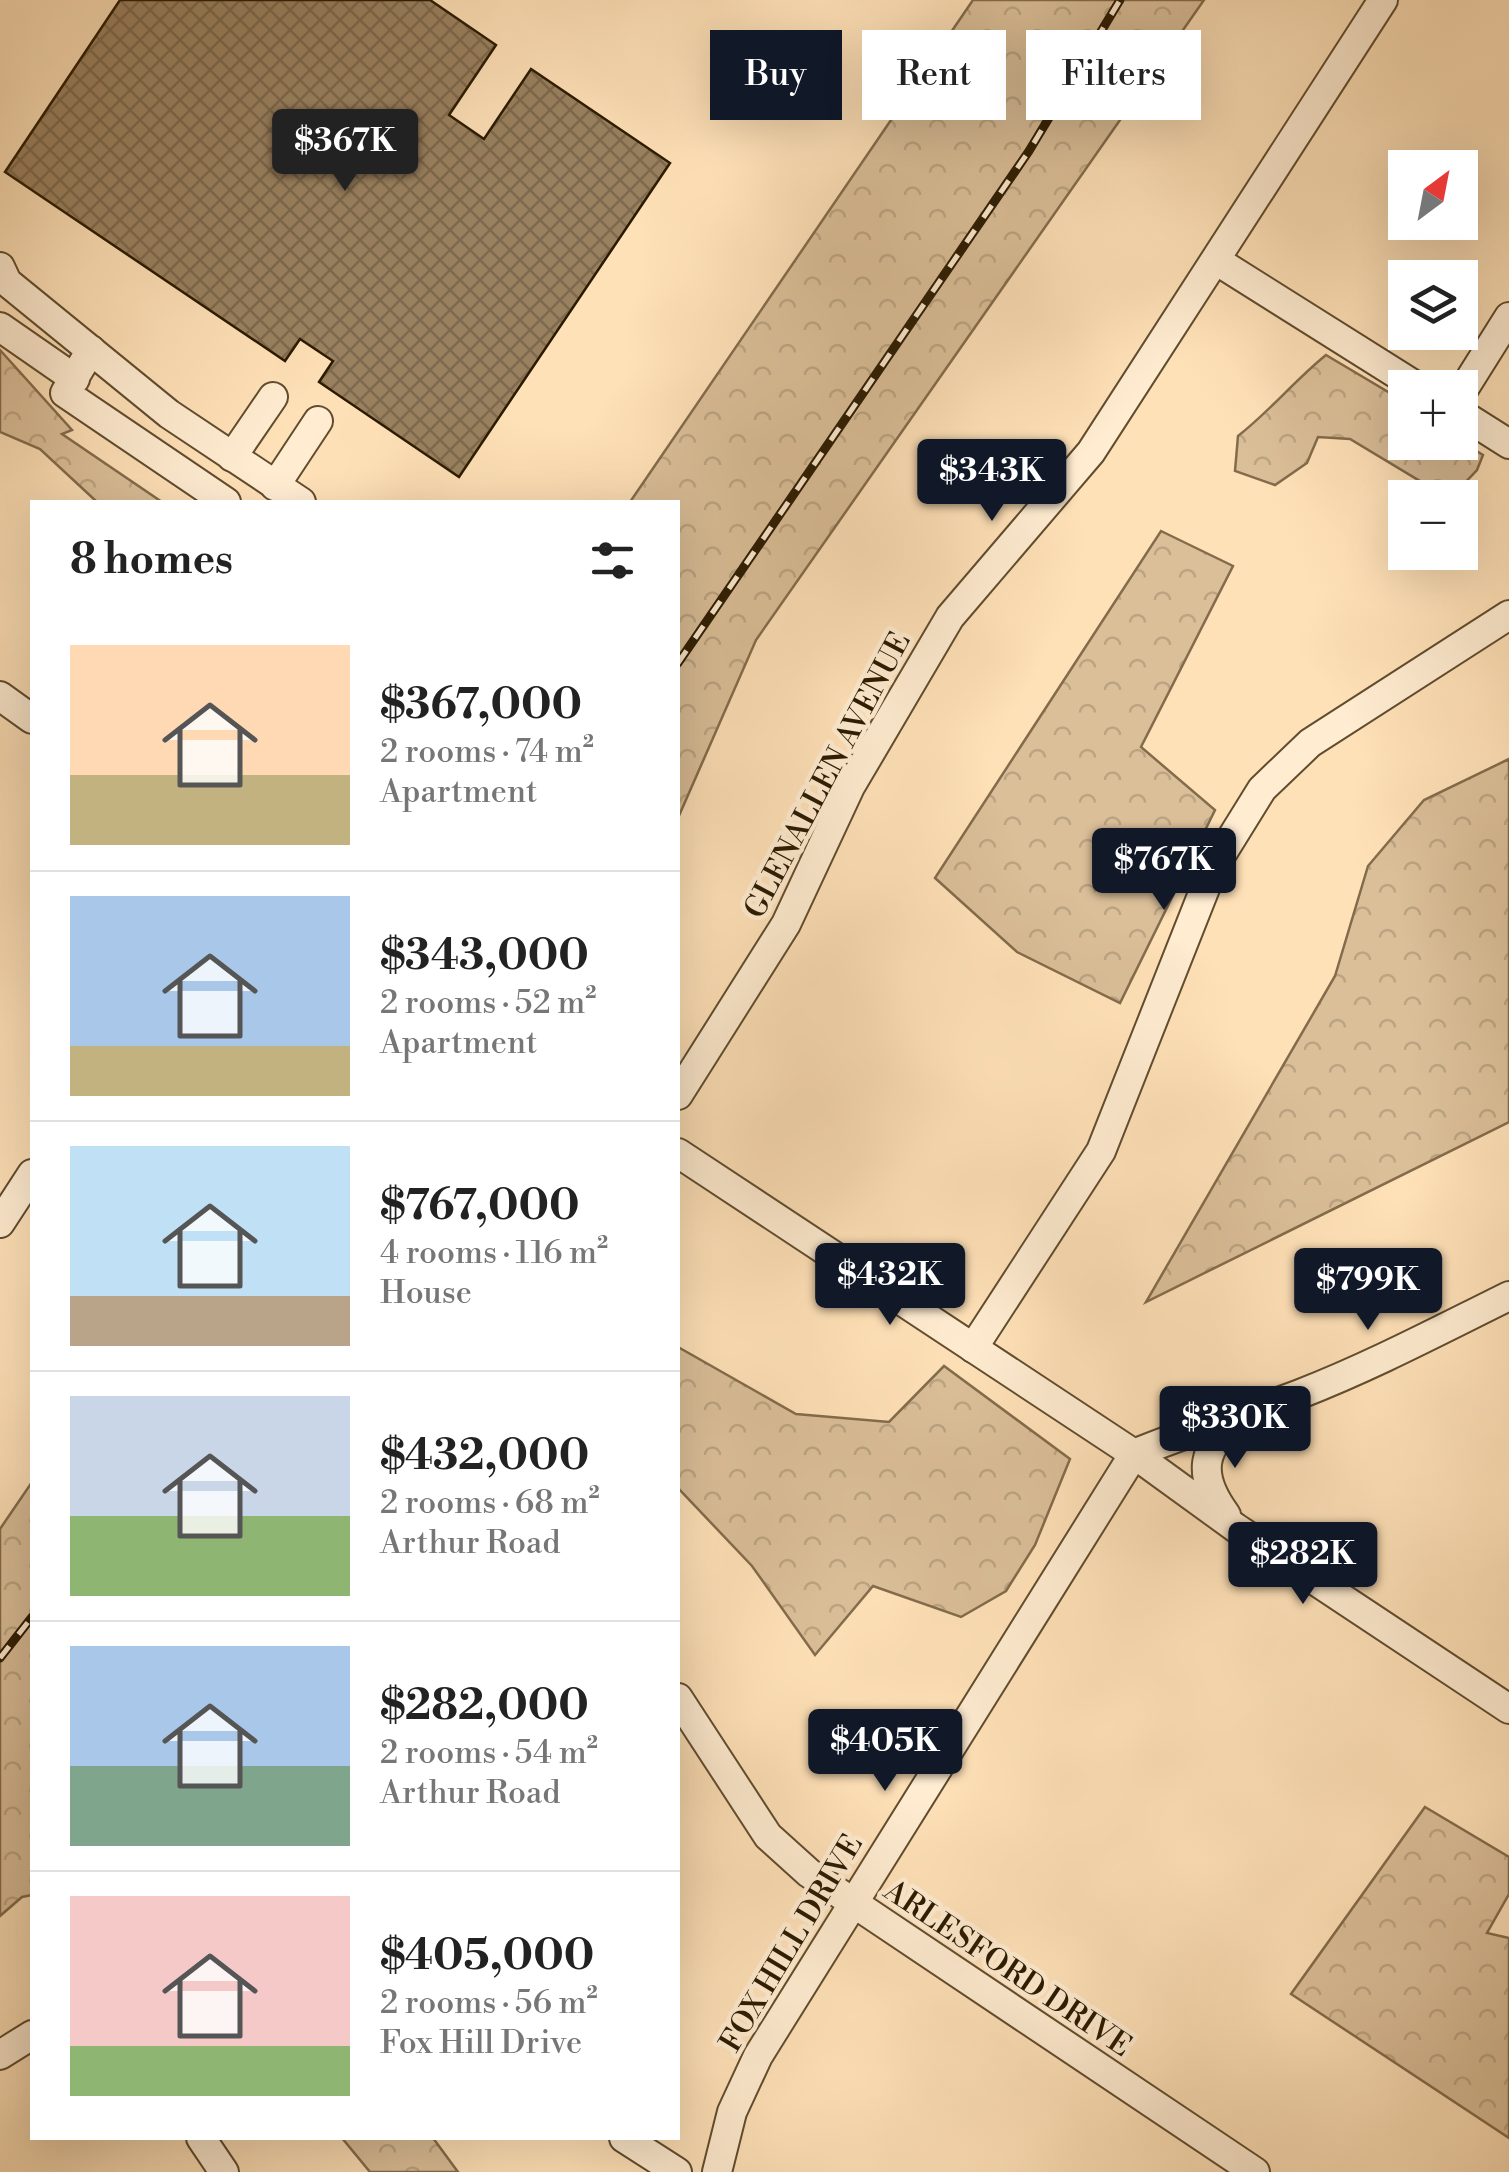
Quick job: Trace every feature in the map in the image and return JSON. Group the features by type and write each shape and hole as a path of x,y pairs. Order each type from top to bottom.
{"street":[{"name":"GLENALLEN AVENUE","path":"680,1092 786,924 859,772 950,617 1091,452 1383,0"},
{"path":"1217,261 1390,370"},
{"path":"2,277 169,414 297,500"},
{"path":"1476,370 1509,317"},
{"path":"0,327 74,379"},
{"path":"91,350 65,393 223,500"},
{"path":"232,457 273,397"},
{"path":"275,486 318,421"},
{"path":"1478,424 1509,444"},
{"path":"973,1348 1101,1151 1213,868 1262,789 1326,732 1509,615"},
{"path":"0,696 30,718"},
{"path":"680,1154 1134,1454 1236,1528 1509,1710"},
{"path":"0,1223 30,1177"},
{"path":"1134,1454 1185,1430 1245,1413 1361,1368 1509,1296"},
{"path":"1236,1528 1206,1479 1208,1456 1220,1433 1245,1413"},
{"name":"FOX HILL DRIVE","path":"717,2172 732,2112 758,2056 1134,1454"},
{"name":"ARLESFORD DRIVE","path":"680,1701 768,1836 809,1873 1255,2172"},
{"path":"0,2055 30,2035"},
{"path":"202,2140 224,2172"},
{"path":"627,2140 678,2172"}],"green space":[{"path":"973,0 1204,0 1183,30 1026,30 1026,120 1120,120 756,640 680,813 680,500 631,500 891,120 1006,120 1006,30 953,30"},
{"path":"0,350 72,430 62,434 159,500 95,500 40,449 0,432"},
{"path":"1326,355 1388,392 1388,460 1478,460 1478,452 1483,455 1477,470 1468,480 1418,480 1350,439 1318,437 1307,463 1275,485 1235,471 1238,436"},
{"path":"1161,531 1233,566 1141,747 1215,810 1120,1003 1017,952 935,878"},
{"path":"1509,759 1509,1122 1146,1302 1335,976 1368,866 1424,800"},
{"path":"680,1348 796,1414 889,1422 944,1366 1070,1459 1035,1545 1006,1591 961,1617 873,1586 815,1655 752,1566 680,1490"},
{"path":"30,1485 30,1895 22,1897 0,1916 0,1529"},
{"path":"1425,1807 1509,1857 1509,1894 1487,1933 1509,1938 1509,2138 1291,1994"},
{"path":"344,2140 434,2140 458,2172 370,2172"}],"building":[{"path":"120,0 430,0 496,45 449,115 484,139 531,69 670,163 459,477 319,382 333,361 300,339 285,361 5,172"}],"railway":[{"path":"680,660 1029,151 1120,0"},
{"path":"0,1658 30,1620"}]}
